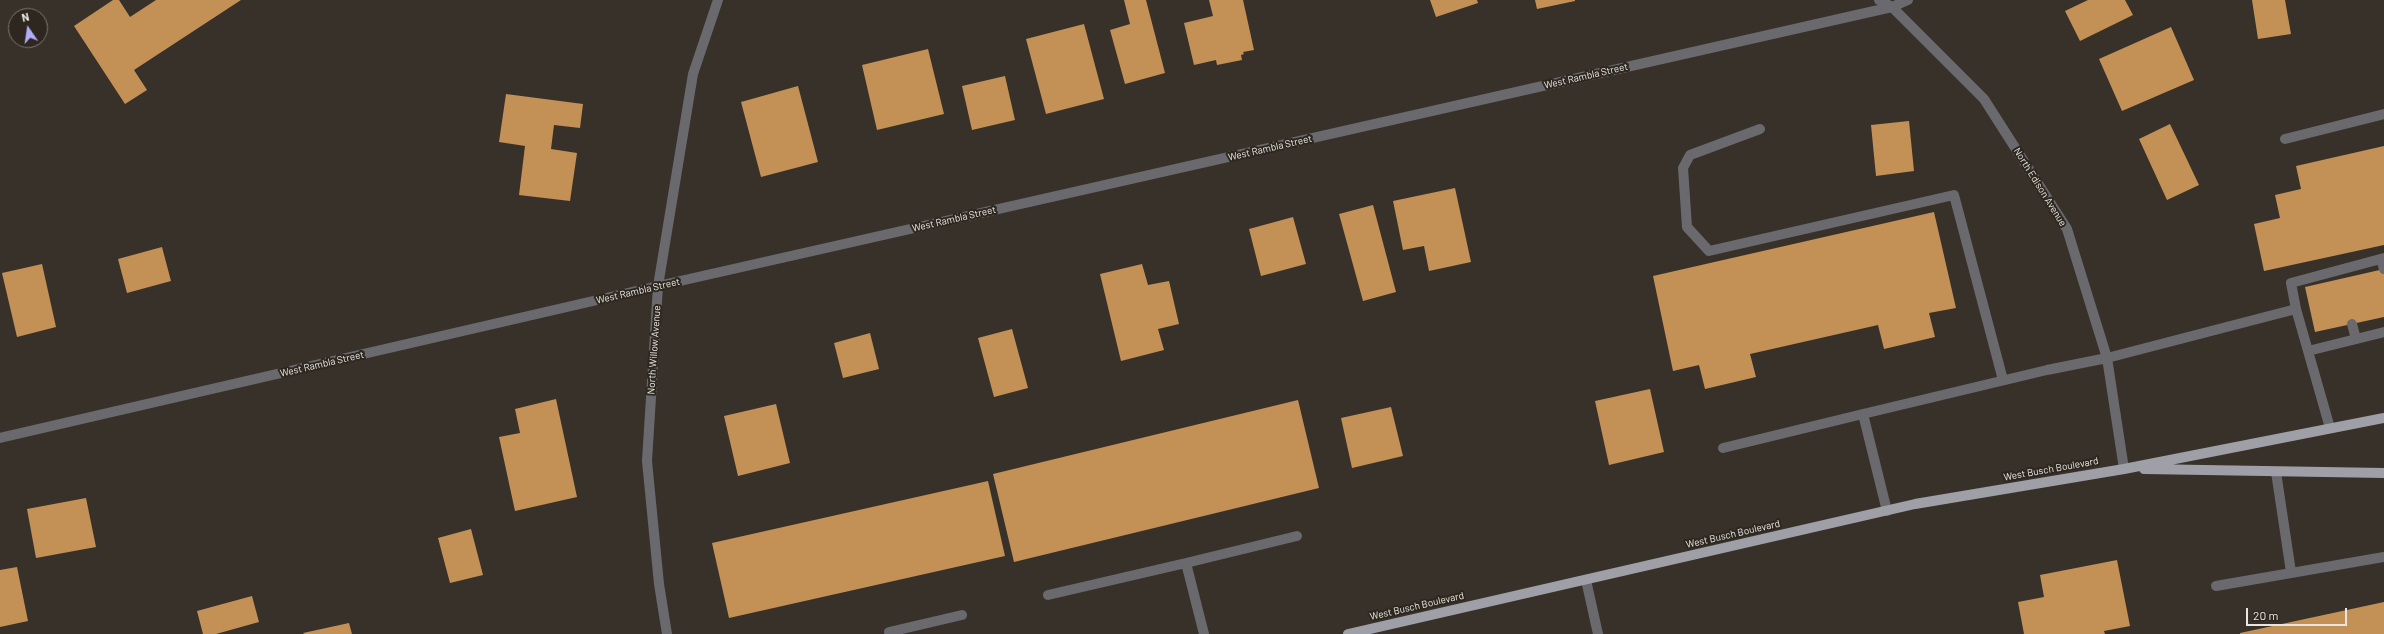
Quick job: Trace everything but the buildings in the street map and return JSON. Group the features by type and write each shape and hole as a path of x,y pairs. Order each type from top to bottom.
{"main road":[{"name":"West Busch Boulevard","path":"1348,634 1887,511 2124,469 2384,418"},
{"name":"West Busch Boulevard","path":"2124,469 2384,473"}],"street":[{"name":"North Willow Avenue","path":"667,634 659,584 647,460 658,286 693,74 718,0"},
{"name":"North Edison Avenue","path":"1878,0 1892,7 1984,99 2066,229 2107,358 2124,469"},
{"name":"West Rambla Street","path":"0,438 658,286 1892,7 1908,0"},
{"path":"2285,139 2384,114"},
{"path":"1760,129 1690,155 1683,168 1687,227 1709,252 1954,195 2003,380"},
{"path":"2330,428 2296,309 2291,282 2341,274 2382,259 2384,269"},
{"path":"1723,448 2003,380 2107,358 2296,309"},
{"path":"2352,324 2356,339"},
{"path":"2308,351 2384,332"},
{"path":"1863,414 1887,511"},
{"path":"2276,472 2291,572"},
{"path":"1048,595 1297,536"},
{"path":"2216,586 2384,557"},
{"path":"1186,563 1204,634"},
{"path":"1586,580 1598,634"},
{"path":"887,633 962,615"}]}
